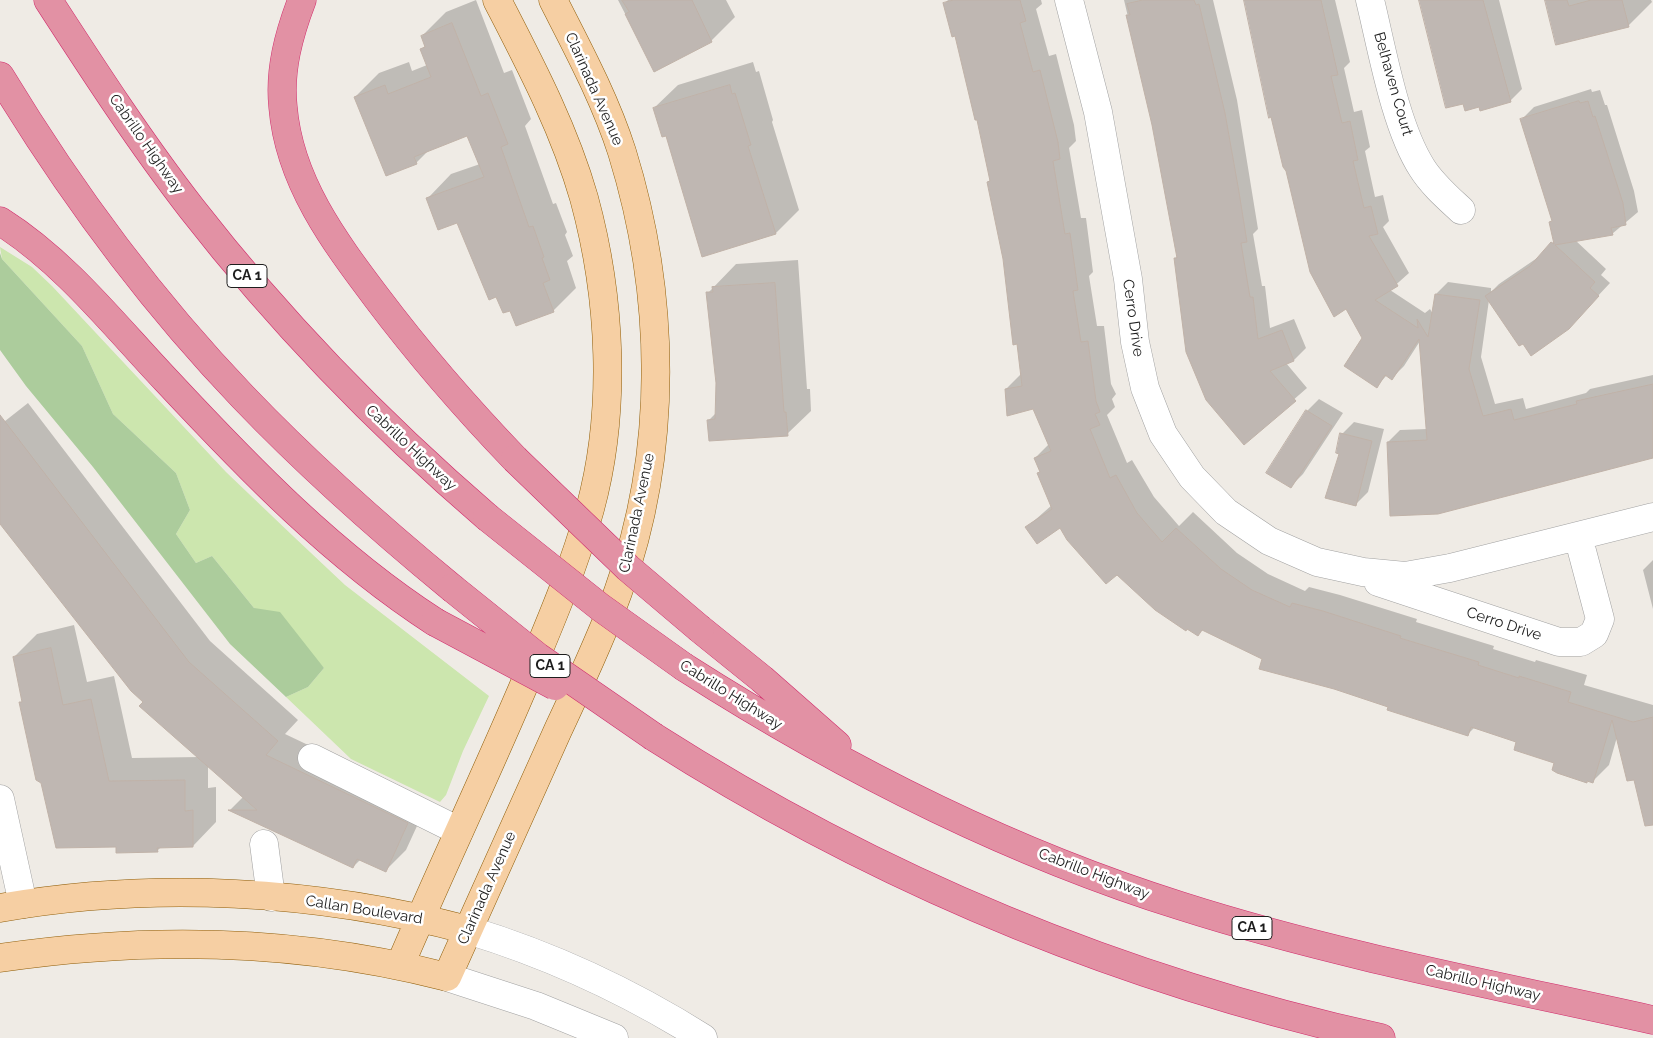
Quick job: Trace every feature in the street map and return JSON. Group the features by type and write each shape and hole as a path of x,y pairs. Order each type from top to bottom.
{"highway":[{"name":"Cabrillo Highway","path":"48,0 158,164 192,209 262,295 364,404 417,456 487,517 600,607 684,667 773,722 871,776 1022,847 1179,906 1341,951 1653,1020"},
{"path":"302,0 287,47 282,98 290,149 303,184 332,236 393,320 465,406 515,459 621,562 790,702 871,776"},
{"name":"CA 1","path":"0,76 31,127 97,220 204,354 242,396 321,475 452,588 538,657 654,737 777,812 937,893 1096,957 1186,987 1258,1008 1381,1038"},
{"path":"0,221 33,245 70,279 235,453 312,527 365,573 435,622 654,737"}],"main road":[{"path":"400,965 543,639 575,552 590,508 596,480 606,395 604,309 596,253 584,198 555,117 497,0"},
{"name":"Clarinada Avenue","path":"447,977 619,591 640,512 653,426 656,370 654,311 647,254 636,203 612,124 553,0"},
{"name":"Callan Boulevard","path":"11,906 144,894 213,894 271,897 420,918 468,930"},
{"path":"0,958 117,945 208,943 294,950 400,965 447,977"}],"street":[{"name":"Cerro Drive","path":"1069,0 1098,112 1112,183 1128,280 1135,342 1145,388 1164,434 1192,477 1226,512 1269,541 1317,562 1558,642 1581,642 1594,634 1600,619 1578,536"},
{"name":"Belhaven Court","path":"1370,0 1401,121 1410,145 1422,168 1436,186 1461,210"},
{"name":"Cerro Drive","path":"1317,562 1363,572 1405,576 1450,568 1653,517"},
{"path":"312,758 459,831"},
{"path":"0,799 11,906"},
{"path":"264,844 271,897"},
{"name":"Callan Boulevard","path":"468,930 524,948 578,971 703,1038"},
{"path":"447,977 536,1006 614,1038"}],"green space":[{"path":"0,247 32,267 52,286 226,472 345,585 489,696 463,751 446,795 440,802 351,759 286,697 308,687 324,668 254,608 212,556 196,563 176,534 190,510 176,473 113,414 82,346 2,259"},
{"path":"0,253 2,259 82,346 113,414 176,473 190,510 176,534 196,563 212,556 254,608 280,612 324,668 308,687 286,697 230,644 93,467 26,386 0,350"}],"building":[{"path":"622,0 692,0 712,42 654,72 625,14 629,12"},
{"path":"954,0 1020,0 1026,21 1020,23 1033,72 1040,70 1058,142 1060,159 1053,161 1065,234 1070,233 1078,290 1073,291 1081,342 1088,341 1096,401 1100,412 1095,414 1100,425 1090,429 1110,478 1116,475 1137,513 1162,542 1176,528 1221,569 1252,590 1290,607 1292,603 1323,611 1401,636 1400,638 1479,662 1478,665 1571,692 1568,702 1633,722 1653,717 1653,825 1645,826 1634,780 1627,781 1612,720 1593,783 1587,781 1587,783 1552,770 1554,763 1514,750 1516,742 1471,727 1468,736 1387,710 1388,707 1334,689 1259,669 1262,659 1202,630 1198,636 1187,629 1186,631 1155,610 1117,575 1106,584 1067,540 1060,528 1037,544 1025,527 1052,509 1037,473 1040,472 1034,458 1051,451 1033,409 1007,416 1005,389 1022,386 1017,344 1013,345 1003,259 987,182 990,181 977,120 975,120 955,36 952,37 943,3"},
{"path":"1143,0 1194,0 1196,5 1199,4 1225,113 1239,192 1247,242 1241,243 1250,297 1253,297 1258,339 1282,330 1294,361 1270,371 1296,401 1244,445 1206,400 1186,352 1174,258 1177,258 1152,125 1126,15 1130,15 1127,4"},
{"path":"1244,0 1321,0 1338,75 1331,76 1342,123 1350,121 1358,160 1353,161 1364,208 1371,206 1378,234 1369,236 1398,286 1375,300 1418,328 1417,319 1428,337 1435,294 1480,300 1469,369 1483,416 1511,409 1514,420 1577,404 1576,401 1653,384 1653,458 1438,514 1390,516 1387,442 1427,440 1419,339 1392,380 1385,375 1377,388 1344,366 1362,338 1346,309 1334,317 1310,272 1286,171 1283,167 1271,117 1269,118"},
{"path":"1419,0 1483,0 1511,102 1480,111 1479,107 1465,111 1463,104 1446,108"},
{"path":"1545,0 1567,0 1569,6 1591,0 1622,0 1629,27 1556,45"},
{"path":"452,23 481,96 488,93 508,144 501,147 529,227 533,226 550,280 543,283 554,312 516,326 510,311 503,313 496,297 489,300 457,223 438,230 426,198 484,177 467,136 414,157 417,164 386,176 354,97 385,85 388,94 431,77 420,49 425,47 421,36"},
{"path":"730,85 732,94 735,93 751,145 748,146 776,234 702,257 666,136 662,137 653,108"},
{"path":"1579,101 1580,103 1588,101 1593,117 1595,116 1623,203 1626,225 1611,228 1613,235 1555,245 1595,282 1590,288 1599,296 1569,329 1531,356 1523,344 1519,346 1485,296 1530,266 1551,242 1554,244 1549,222 1552,221 1520,119"},
{"path":"775,283 784,412 786,412 788,436 709,441 707,420 715,419 716,383 706,292 713,292 712,287"},
{"path":"1306,410 1332,426 1291,488 1266,473"},
{"path":"0,415 189,662 278,741 266,755 408,823 386,872 357,859 353,868 228,810 257,810 139,706 143,702 131,691 0,524"},
{"path":"1340,433 1372,441 1356,506 1325,498 1339,454 1336,453"},
{"path":"51,648 63,705 91,699 109,781 185,780 185,811 193,810 193,847 157,848 158,852 116,853 116,847 56,848 41,783 36,780 19,702 22,702 13,657"}]}
